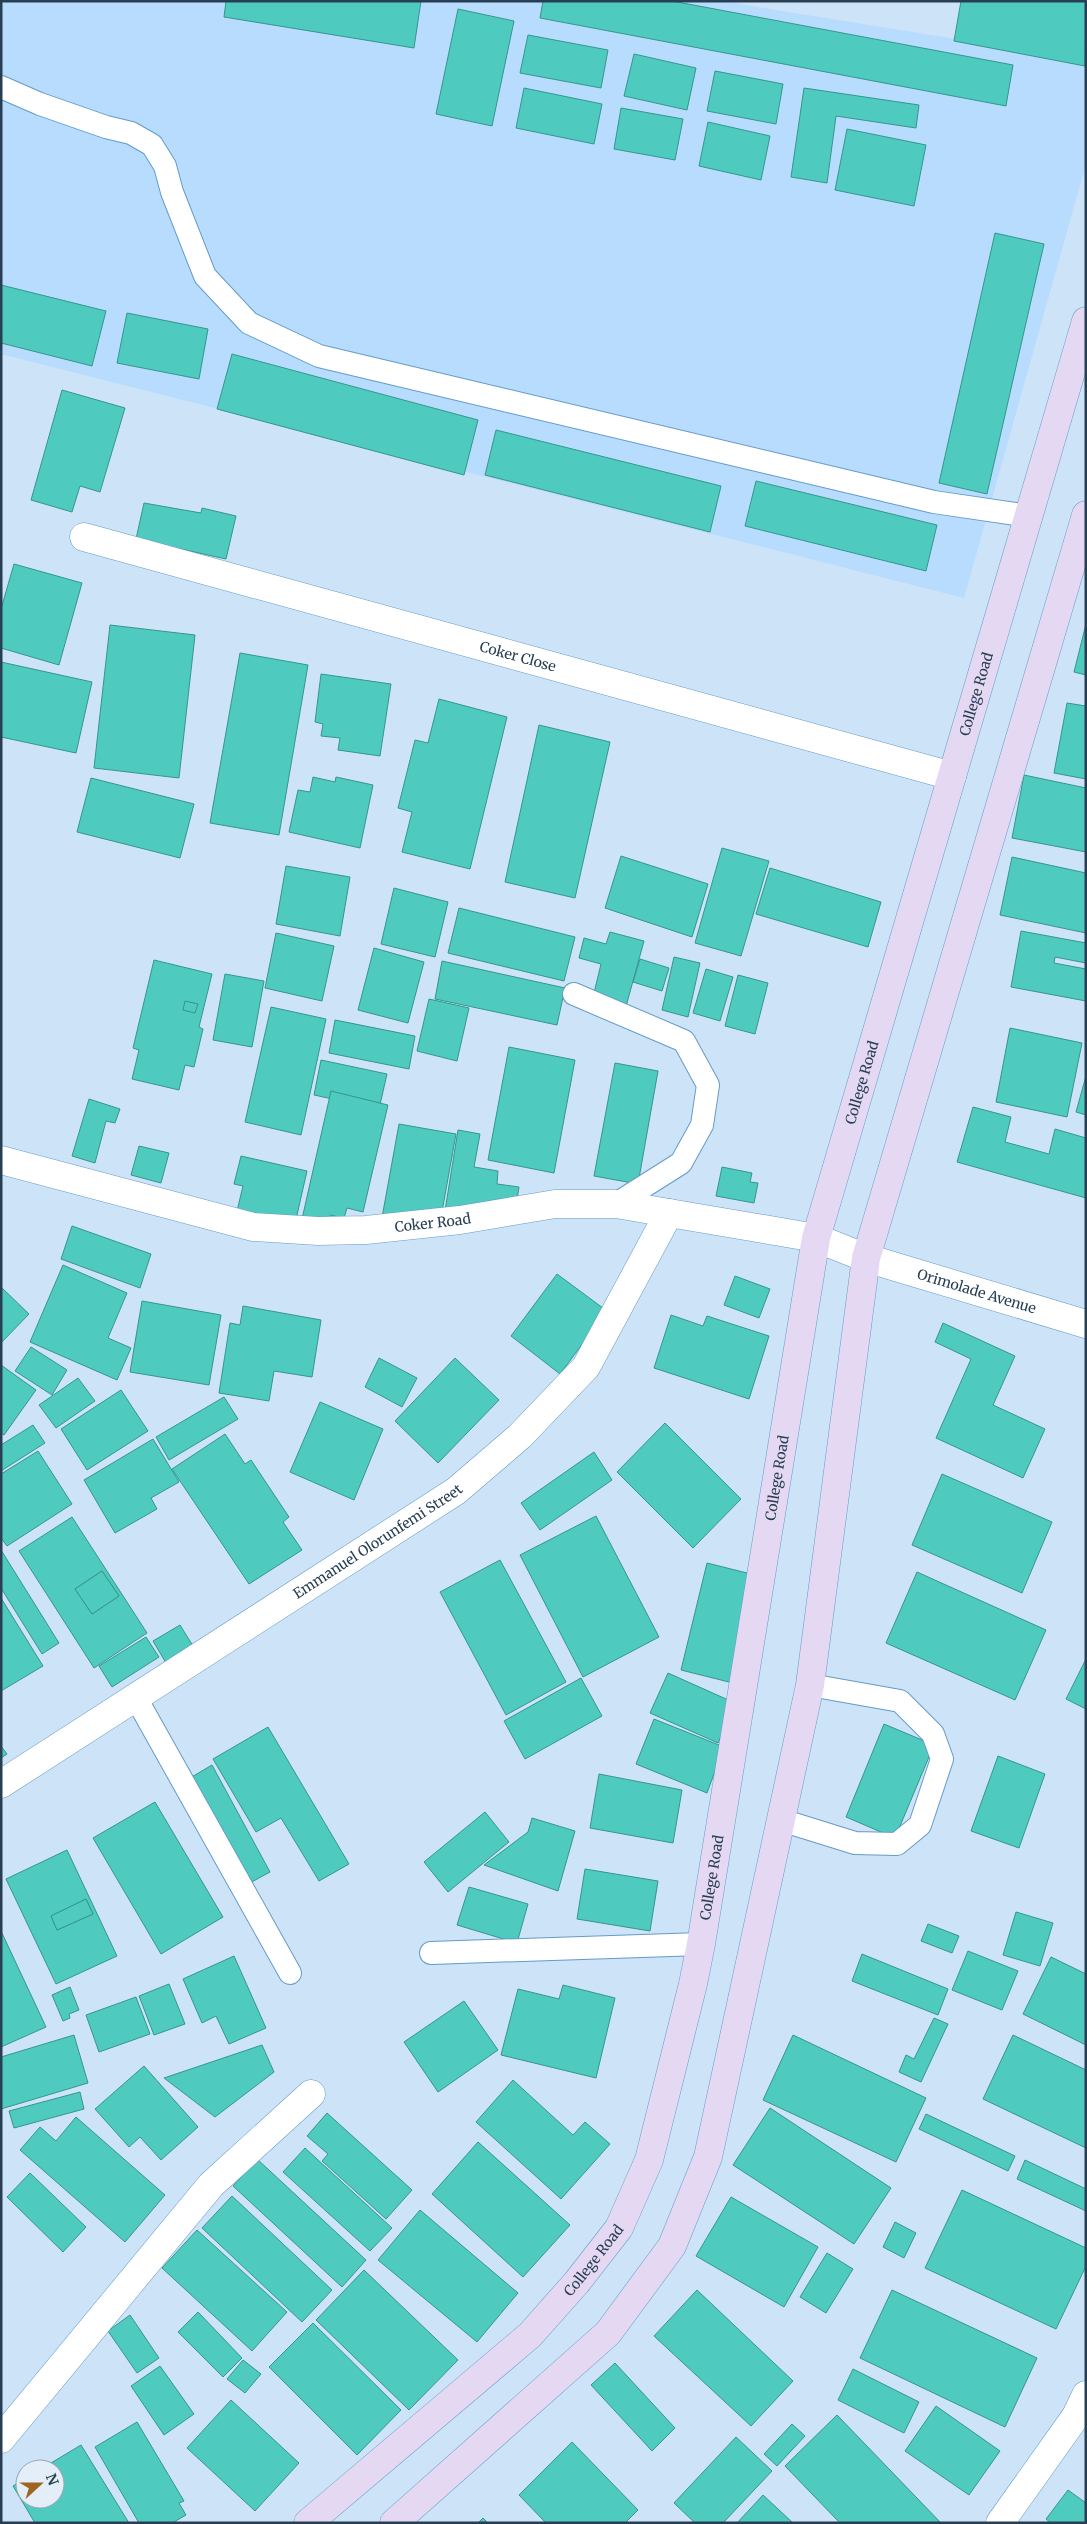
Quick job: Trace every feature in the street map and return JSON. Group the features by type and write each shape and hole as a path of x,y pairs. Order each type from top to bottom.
{"main road":[{"name":"College Road","path":"308,2523 530,2335 577,2282 619,2228 649,2160 693,1984 701,1944 816,1238 1086,321"},
{"path":"394,2523 608,2334 672,2246 708,2157 810,1685 866,1258 1085,521"}],"street":[{"name":"Coker Close","path":"84,537 952,776"},
{"name":"Coker Road","path":"1,1160 253,1227 318,1231 366,1230 460,1220 555,1204 616,1204 816,1238 866,1258"},
{"name":"Emmanuel Olorunfemi Street","path":"1,1784 456,1491 520,1436 586,1367 669,1213"},
{"name":"Orimolade Avenue","path":"866,1258 1086,1324"},
{"path":"1,2439 211,2185 311,2094"},
{"path":"1000,2523 1076,2416 1086,2395"}],"lane":[{"path":"1,87 40,104 106,127 131,133 152,145 165,166 172,192 206,276 249,323 319,356 934,502 1029,516"},
{"path":"574,994 684,1041 708,1085 702,1125 681,1163 616,1204"},
{"path":"781,1820 855,1843 897,1844 920,1825 942,1759 933,1734 900,1701 810,1685"},
{"path":"136,1698 290,1973"},
{"path":"431,1953 701,1944"}],"shaded area":[{"path":"1,1 721,1 1086,60 1086,164 964,598 1,354"}],"building":[{"path":"226,1 421,1 414,48 224,17"},
{"path":"543,1 672,1 1013,65 1006,106 540,18"},
{"path":"961,1 1086,1 1085,66 954,41"},
{"path":"458,9 514,21 492,126 436,114"},
{"path":"528,35 608,50 601,88 520,73"},
{"path":"634,54 696,68 687,110 624,96"},
{"path":"715,71 783,84 776,124 707,111"},
{"path":"524,88 602,104 594,144 516,128"},
{"path":"804,88 919,105 916,128 836,116 827,183 791,177"},
{"path":"621,108 683,119 675,160 614,149"},
{"path":"708,122 770,136 761,180 699,166"},
{"path":"847,129 926,145 914,206 835,190"},
{"path":"995,233 1044,244 987,494 939,483"},
{"path":"1,285 106,311 92,366 1,343"},
{"path":"127,313 208,329 199,379 117,363"},
{"path":"232,354 478,420 464,475 217,409"},
{"path":"62,390 125,408 100,492 80,486 72,512 31,500"},
{"path":"496,430 721,486 710,532 485,475"},
{"path":"756,481 937,525 926,571 745,526"},
{"path":"144,503 201,513 202,508 236,516 226,559 136,539"},
{"path":"14,564 82,583 59,665 1,648 1,609"},
{"path":"1086,624 1086,675 1074,672"},
{"path":"110,625 195,635 179,778 94,768"},
{"path":"240,653 308,665 279,835 210,823"},
{"path":"1,662 92,682 76,753 1,737"},
{"path":"321,674 391,684 380,756 338,750 340,738 321,736 323,724 315,722"},
{"path":"439,699 507,717 470,869 402,852 412,812 398,808 415,740 428,743"},
{"path":"1067,703 1086,706 1086,779 1054,773"},
{"path":"539,725 610,742 575,898 505,882"},
{"path":"1024,775 1086,788 1086,852 1012,838"},
{"path":"313,777 335,782 336,777 373,785 360,848 289,832 298,790 310,792"},
{"path":"91,778 194,804 180,858 77,832"},
{"path":"722,848 769,861 741,956 695,943"},
{"path":"621,856 708,884 692,937 605,908"},
{"path":"1012,857 1086,873 1086,933 1000,915"},
{"path":"286,866 350,877 340,936 276,924"},
{"path":"770,868 881,902 868,947 756,914"},
{"path":"394,888 448,902 435,957 381,944"},
{"path":"459,908 575,937 564,981 448,953"},
{"path":"1021,931 1086,943 1086,963 1055,957 1054,963 1086,969 1086,1001 1011,987"},
{"path":"610,932 644,941 625,1010 592,1001 601,964 579,958 584,938 606,944"},
{"path":"276,933 334,946 322,1001 265,988"},
{"path":"374,948 424,962 408,1023 358,1010"},
{"path":"674,957 700,963 688,1017 662,1010"},
{"path":"640,959 669,968 662,991 633,982"},
{"path":"154,960 212,974 199,1027 203,1029 194,1067 185,1065 179,1090 132,1079 139,1050 133,1048"},
{"path":"442,961 565,988 557,1025 435,999"},
{"path":"706,969 733,977 720,1021 693,1013"},
{"path":"225,974 264,981 252,1047 213,1040"},
{"path":"738,975 768,983 755,1034 725,1026"},
{"path":"429,999 469,1008 457,1061 417,1051"},
{"path":"185,1001 198,1004 195,1013 183,1010"},
{"path":"271,1007 326,1019 301,1135 245,1122"},
{"path":"335,1020 415,1036 409,1069 329,1053"},
{"path":"1010,1028 1082,1043 1067,1117 996,1102"},
{"path":"509,1047 575,1060 554,1173 488,1160"},
{"path":"321,1060 387,1074 379,1109 314,1095"},
{"path":"615,1063 658,1071 638,1184 594,1176"},
{"path":"1086,1076 1086,1115 1076,1112"},
{"path":"331,1091 388,1105 363,1212 347,1208 344,1218 330,1215 327,1225 302,1219"},
{"path":"89,1099 120,1109 115,1123 106,1121 95,1163 72,1156"},
{"path":"973,1107 1011,1117 1005,1142 1049,1154 1055,1129 1086,1138 1086,1198 957,1162"},
{"path":"399,1124 456,1134 438,1234 381,1223"},
{"path":"458,1130 480,1134 474,1167 498,1171 497,1184 519,1187 514,1218 443,1223"},
{"path":"139,1146 169,1153 161,1183 131,1175"},
{"path":"241,1156 307,1171 294,1228 236,1215 243,1186 234,1184"},
{"path":"722,1167 752,1173 750,1182 758,1183 754,1203 716,1196"},
{"path":"72,1226 151,1254 140,1288 61,1259"},
{"path":"63,1265 127,1293 108,1338 131,1348 117,1380 30,1342"},
{"path":"557,1274 607,1311 560,1374 511,1336"},
{"path":"735,1276 770,1289 759,1318 724,1305"},
{"path":"1,1287 29,1314 1,1343"},
{"path":"142,1301 221,1315 209,1385 130,1372"},
{"path":"243,1306 321,1320 312,1377 274,1371 269,1401 219,1393 230,1323 240,1325"},
{"path":"671,1315 703,1326 707,1316 769,1336 749,1399 654,1368"},
{"path":"943,1323 1015,1356 993,1405 1045,1429 1023,1478 936,1438 971,1359 935,1342"},
{"path":"31,1347 67,1370 52,1395 15,1371"},
{"path":"379,1358 417,1378 402,1407 365,1387"},
{"path":"455,1358 499,1400 438,1463 395,1421"},
{"path":"1,1365 36,1390 4,1435 1,1433"},
{"path":"78,1378 95,1401 56,1428 39,1405"},
{"path":"121,1390 148,1431 87,1470 61,1429"},
{"path":"224,1397 238,1419 169,1460 156,1437"},
{"path":"320,1402 383,1429 354,1500 290,1472"},
{"path":"665,1423 741,1499 693,1548 617,1472"},
{"path":"33,1425 45,1443 1,1471 1,1445"},
{"path":"225,1434 245,1464 251,1460 289,1517 283,1522 302,1550 249,1584 172,1469"},
{"path":"153,1439 179,1482 151,1498 157,1509 115,1533 84,1480"},
{"path":"38,1451 72,1504 7,1546 1,1538 1,1474"},
{"path":"594,1452 612,1480 540,1530 521,1503"},
{"path":"942,1474 1052,1522 1022,1593 912,1545"},
{"path":"596,1516 659,1637 583,1677 520,1555"},
{"path":"72,1517 147,1633 94,1668 19,1551","holes":["102,1571 119,1596 92,1614 75,1589"]},
{"path":"1,1550 59,1643 42,1654 1,1588"},
{"path":"500,1560 566,1682 506,1715 440,1592"},
{"path":"707,1563 763,1577 737,1684 681,1670"},
{"path":"102,1571 119,1596 92,1614 75,1589"},
{"path":"917,1572 1046,1630 1015,1700 886,1643"},
{"path":"1,1598 43,1666 1,1691"},
{"path":"180,1625 193,1646 166,1663 153,1641"},
{"path":"146,1637 159,1657 112,1687 99,1666"},
{"path":"1086,1659 1086,1709 1066,1699"},
{"path":"668,1673 735,1703 718,1743 650,1713"},
{"path":"581,1678 602,1716 525,1759 504,1721"},
{"path":"654,1719 724,1747 707,1793 636,1764"},
{"path":"884,1724 934,1745 895,1838 846,1817"},
{"path":"268,1727 349,1864 319,1881 281,1818 256,1832 213,1759"},
{"path":"1,1746 7,1754 1,1758"},
{"path":"998,1756 1045,1774 1019,1848 971,1831"},
{"path":"212,1765 270,1872 248,1884 190,1778"},
{"path":"599,1774 682,1790 673,1843 590,1828"},
{"path":"155,1802 223,1917 161,1954 93,1838"},
{"path":"485,1812 509,1842 448,1892 424,1862"},
{"path":"532,1818 575,1831 558,1891 484,1865 528,1832"},
{"path":"67,1850 117,1956 56,1984 6,1879","holes":["86,1899 93,1914 57,1930 51,1916"]},
{"path":"585,1869 658,1881 650,1931 577,1919"},
{"path":"469,1887 528,1904 517,1943 457,1925"},
{"path":"86,1899 93,1914 57,1930 51,1916"},
{"path":"1016,1912 1053,1923 1040,1966 1003,1955"},
{"path":"928,1924 959,1936 952,1953 921,1941"},
{"path":"1,1931 46,2027 1,2047"},
{"path":"968,1951 1018,1971 1002,2010 952,1990"},
{"path":"862,1954 948,1989 938,2015 852,1981"},
{"path":"234,1956 266,2028 229,2044 216,2016 202,2023 183,1979"},
{"path":"1051,1957 1086,1974 1086,2045 1023,2014"},
{"path":"169,1984 185,2024 154,2035 139,1996"},
{"path":"563,1985 615,1998 596,2078 501,2055 518,1989 559,1999"},
{"path":"70,1987 79,2010 69,2014 70,2018 63,2021 52,1995"},
{"path":"136,1997 150,2034 99,2052 86,2015"},
{"path":"464,2001 498,2050 438,2092 404,2042"},
{"path":"934,2018 948,2024 921,2082 899,2072 906,2055 914,2059"},
{"path":"74,2035 88,2083 1,2109 1,2057"},
{"path":"793,2035 926,2098 896,2162 763,2100"},
{"path":"1013,2035 1086,2070 1086,2148 983,2099"},
{"path":"262,2045 274,2072 215,2117 164,2078"},
{"path":"144,2066 198,2127 161,2160 140,2137 129,2147 95,2109"},
{"path":"513,2080 573,2135 585,2122 610,2144 561,2199 476,2122"},
{"path":"80,2092 84,2109 14,2128 9,2111"},
{"path":"770,2108 891,2188 854,2244 733,2165"},
{"path":"327,2113 412,2190 386,2219 322,2161 328,2154 307,2136"},
{"path":"926,2114 1015,2156 1008,2171 919,2129"},
{"path":"76,2117 165,2195 125,2242 20,2150 40,2127 56,2141"},
{"path":"478,2142 570,2225 523,2277 432,2194"},
{"path":"305,2148 392,2228 370,2251 283,2172"},
{"path":"257,2159 366,2260 342,2287 233,2186"},
{"path":"1025,2160 1086,2189 1086,2211 1017,2179"},
{"path":"30,2173 86,2227 63,2252 7,2197"},
{"path":"962,2190 1086,2248 1086,2266 1056,2329 925,2268"},
{"path":"232,2196 332,2290 302,2322 202,2228"},
{"path":"731,2197 818,2247 784,2307 696,2256"},
{"path":"420,2210 518,2293 477,2342 378,2260"},
{"path":"895,2222 916,2233 904,2258 883,2247"},
{"path":"197,2230 287,2312 252,2351 162,2268"},
{"path":"827,2253 853,2269 826,2313 800,2297"},
{"path":"364,2270 458,2360 409,2410 316,2320"},
{"path":"697,2290 793,2381 751,2426 654,2336"},
{"path":"892,2290 1037,2358 1005,2427 860,2358"},
{"path":"198,2312 242,2358 223,2377 178,2332"},
{"path":"130,2315 159,2358 137,2373 108,2331"},
{"path":"313,2323 401,2410 357,2455 269,2367"},
{"path":"243,2360 261,2374 245,2393 227,2379"},
{"path":"615,2363 675,2428 652,2451 591,2385"},
{"path":"160,2366 194,2414 164,2435 131,2386"},
{"path":"853,2369 919,2402 904,2433 838,2400"},
{"path":"231,2400 299,2463 255,2511 187,2448"},
{"path":"936,2406 1000,2451 969,2495 905,2451"},
{"path":"837,2415 941,2523 840,2523 785,2466"},
{"path":"137,2422 184,2501 179,2503 186,2515 172,2523 139,2523 95,2447"},
{"path":"792,2424 805,2436 777,2466 764,2454"},
{"path":"736,2437 772,2471 723,2523 695,2523 674,2503"},
{"path":"572,2442 638,2510 625,2523 546,2523 519,2495"},
{"path":"81,2445 129,2523 35,2523 27,2509 65,2509 65,2459 58,2459"},
{"path":"1068,2490 1086,2503 1086,2523 1051,2523 1046,2519"},
{"path":"763,2495 793,2523 737,2523"},
{"path":"483,2518 488,2523 478,2523"}]}
